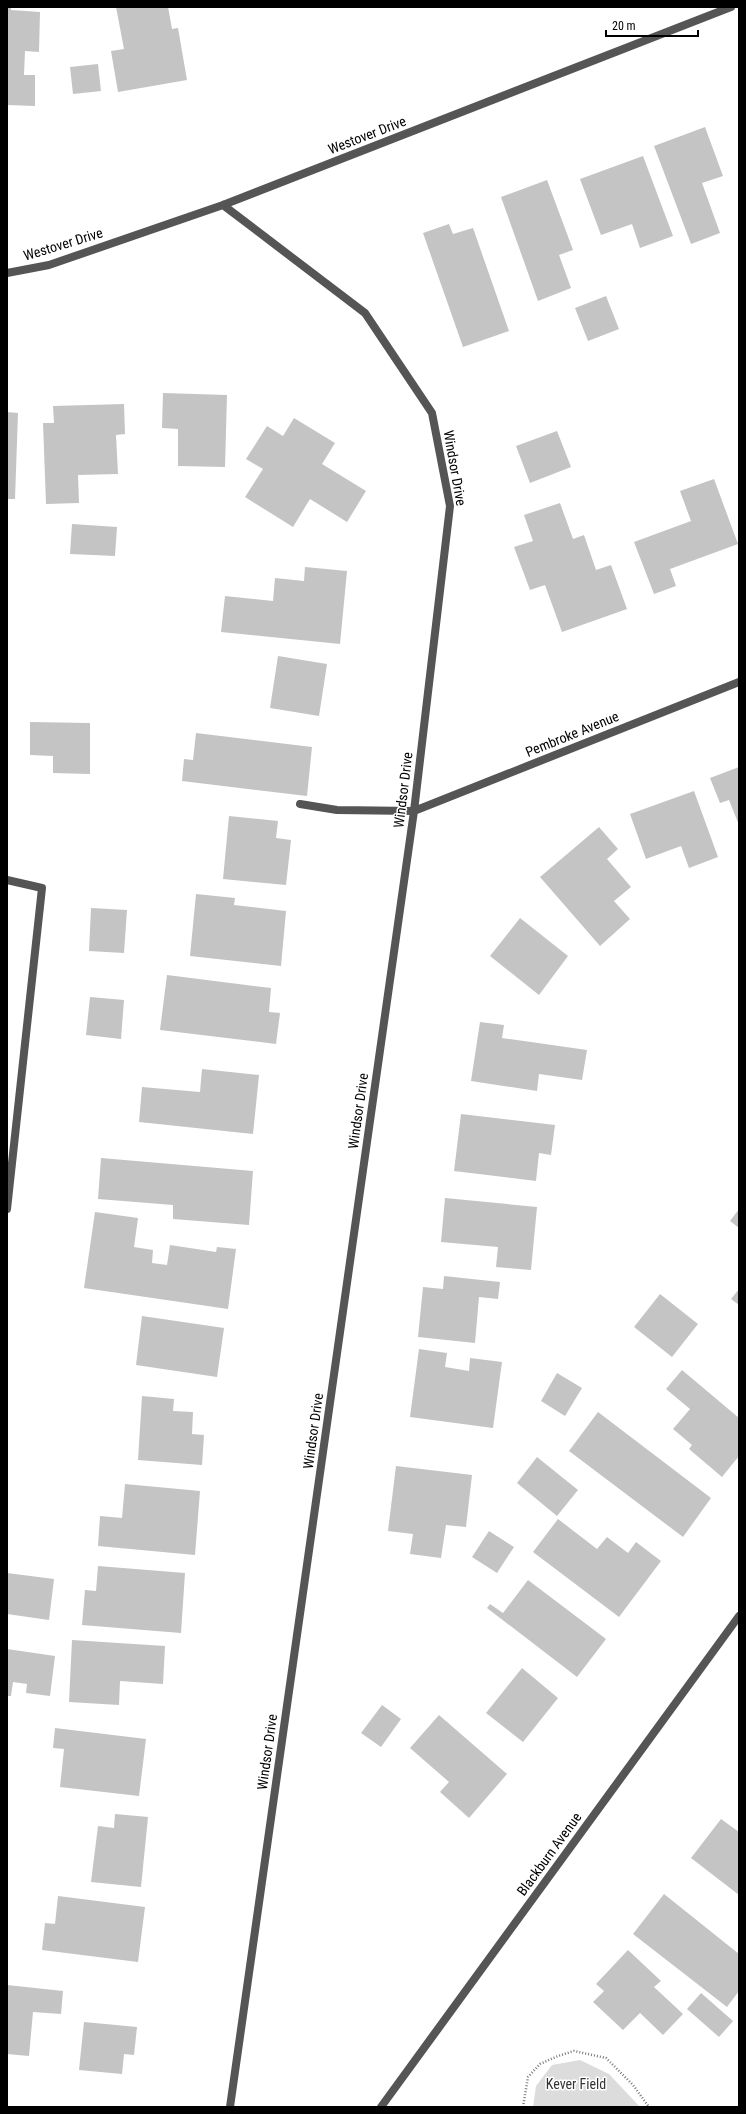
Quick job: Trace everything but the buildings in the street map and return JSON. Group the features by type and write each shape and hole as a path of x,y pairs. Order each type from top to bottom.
{"street":[{"name":"Westover Drive","path":"7,273 49,265 223,205 731,7"},
{"name":"Windsor Drive","path":"223,205 365,313 432,413 450,506 414,811 230,2107"},
{"name":"Pembroke Avenue","path":"414,811 739,682"},
{"path":"300,804 337,810 414,811"},
{"path":"7,880 42,888 7,1209"},
{"name":"Blackburn Avenue","path":"381,2107 739,1616"}],"path":[{"path":"523,2107 528,2078 540,2064 558,2056 574,2052 606,2058 633,2085 649,2107"}],"green space":[{"name":"Kever Field","path":"580,2060 609,2074 640,2107 533,2107 536,2086 552,2065"}]}
